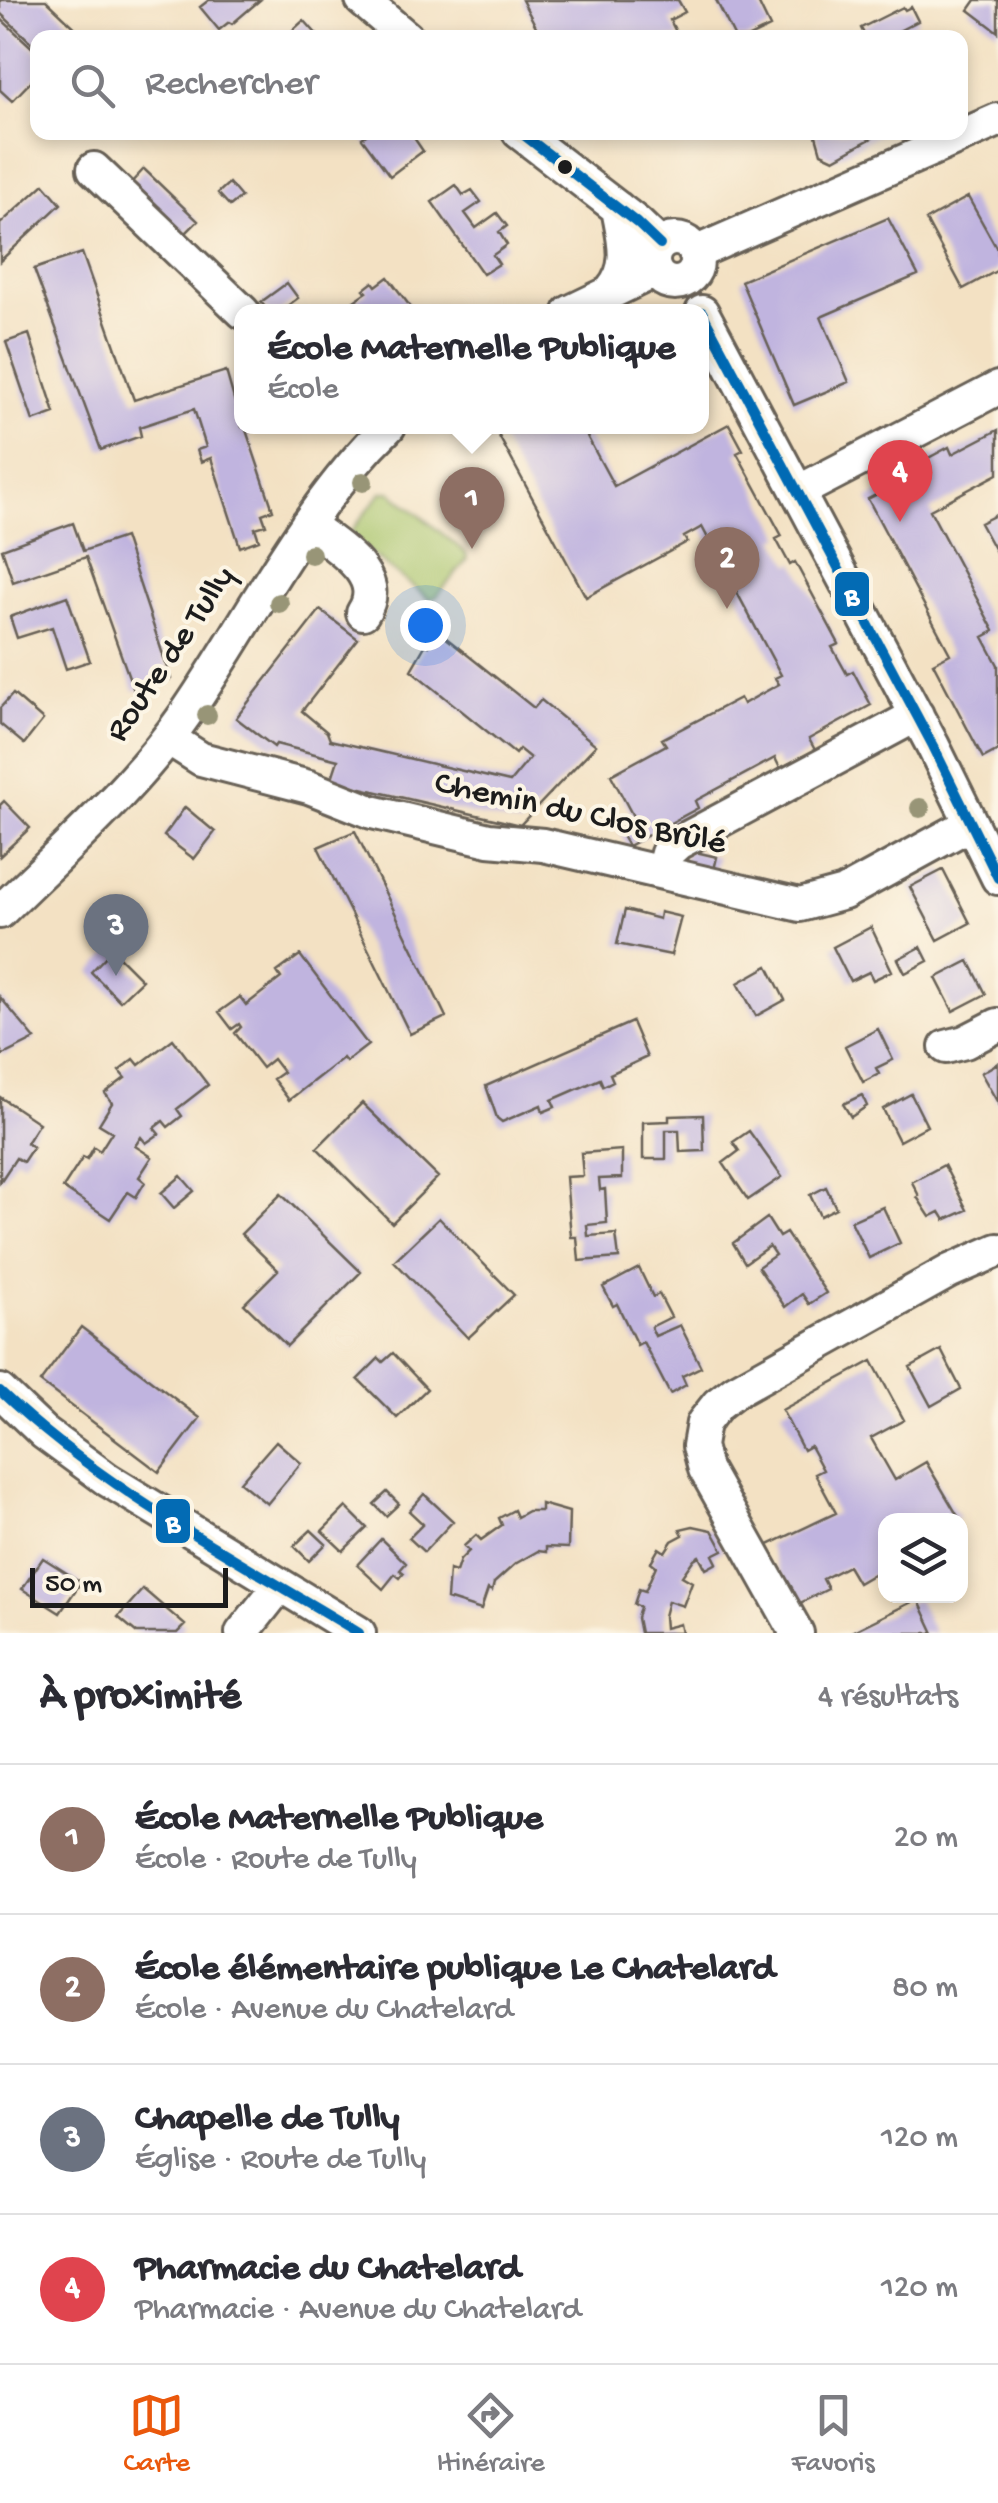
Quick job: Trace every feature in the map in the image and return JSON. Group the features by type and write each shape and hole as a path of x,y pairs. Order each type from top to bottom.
{"street":[{"path":"362,0 398,30"},
{"path":"968,133 998,120"},
{"path":"530,140 618,208 674,262 698,304"},
{"path":"586,304 952,140"},
{"path":"94,169 235,304"},
{"path":"611,291 626,262 618,208"},
{"path":"709,325 917,715 998,878"},
{"path":"798,492 998,388"},
{"name":"Route de Tully","path":"0,912 104,810 168,738 308,524 376,434"},
{"path":"308,524 364,573 370,598 363,614"},
{"path":"662,872 668,853 678,843 917,715"},
{"name":"Chemin du Clos Brûlé","path":"168,738 200,759 309,787 372,812 489,840 544,844 800,905 830,899 970,824"},
{"path":"946,1046 965,1042 998,1025"},
{"path":"797,1633 700,1458 700,1435 710,1412 735,1391 950,1271 998,1250"},
{"path":"0,1391 76,1458 358,1633"},
{"path":"242,1633 280,1585"}],"green space":[{"path":"382,492 391,492 466,553 467,560 436,597 429,599 352,539 352,530"}],"building":[{"path":"0,0 46,0 78,30 30,30 30,41 0,13"},
{"path":"209,0 260,0 219,30 200,7"},
{"path":"522,0 678,0 685,12 670,20 675,30 538,30"},
{"path":"716,0 757,0 770,27 731,30"},
{"path":"976,0 998,0 998,32 969,10"},
{"path":"903,7 911,7 918,21 901,30 861,28"},
{"path":"0,18 30,46 30,82 12,101 0,90"},
{"path":"304,20 313,30 293,30"},
{"path":"363,140 415,140 423,151 390,176"},
{"path":"817,140 868,140 834,159 821,153"},
{"path":"144,169 198,221 183,236 130,184"},
{"path":"229,183 241,197 230,206 218,193"},
{"path":"44,184 61,204 0,261 0,224"},
{"path":"456,185 463,195 472,190 481,202 465,213 476,228 497,213 507,226 499,232 507,245 493,255 499,264 483,274 432,202"},
{"path":"968,197 998,246 998,270 963,289 926,220"},
{"path":"888,218 918,275 821,317 849,382 794,405 741,281"},
{"path":"82,253 134,400 226,371 234,399 234,434 247,434 273,510 262,514 266,525 255,528 259,540 240,547 211,458 201,462 197,450 206,447 194,409 139,427 141,436 101,450 34,269"},
{"path":"388,277 408,304 356,304 354,301 367,292 364,289 373,282 376,286"},
{"path":"287,283 298,298 290,304 261,302"},
{"path":"29,334 55,413 33,421 6,342"},
{"path":"729,424 743,450 737,453 782,536 776,539 790,565 795,562 839,644 832,647 847,674 853,671 871,705 809,739 815,750 780,768 775,758 695,801 698,808 628,846 618,829 635,820 611,775 666,745 662,739 740,698 743,704 779,684 775,678 781,675 702,527 684,537 687,542 586,597 498,434 586,434 614,486"},
{"path":"998,430 998,474 930,510 994,631 983,637 998,665 998,750 983,758 933,663 950,654 868,499 925,469 921,462 949,447 952,454"},
{"path":"998,514 998,556 980,523"},
{"path":"73,523 83,551 124,537 171,679 134,691 86,557 13,582 2,549"},
{"path":"67,596 90,661 66,669 52,627 17,638 10,617"},
{"path":"320,610 358,639 302,711 327,732 330,740 510,782 530,758 519,749 515,754 411,670 426,644 429,646 440,633 534,708 541,700 596,745 520,825 331,781 338,760 276,744 274,747 236,718"},
{"path":"13,694 43,720 24,744 0,724 0,708"},
{"path":"4,801 30,828 0,856 0,805"},
{"path":"185,807 215,832 194,859 164,836"},
{"path":"355,831 446,1017 410,1034 318,847"},
{"path":"687,850 717,857 714,870 683,863"},
{"path":"943,870 970,923 938,940 910,887"},
{"path":"625,910 659,919 660,912 681,917 671,955 617,944"},
{"path":"871,927 892,971 873,980 869,972 850,981 833,947"},
{"path":"921,947 928,961 905,973 898,959"},
{"path":"112,950 142,980 120,1001 91,972"},
{"path":"300,955 368,1045 346,1062 343,1058 289,1100 273,1079 283,1072 273,1059 262,1068 235,1033 241,1027 239,1024 232,1029 219,1012 240,997 246,1005 281,978 277,972"},
{"path":"969,961 986,994 953,1011 936,978"},
{"path":"768,966 785,1000 756,1016 738,983"},
{"path":"0,997 35,1039 3,1055 0,1049"},
{"path":"632,1022 647,1057 610,1074 613,1081 603,1086 600,1079 552,1100 555,1107 543,1112 541,1105 502,1122 497,1118 486,1086"},
{"path":"878,1029 893,1060 876,1068 879,1074 863,1082 845,1046"},
{"path":"173,1039 208,1085 177,1109 182,1116 168,1127 163,1121 154,1128 159,1134 146,1143 141,1137 135,1146 152,1157 139,1177 145,1182 136,1197 128,1192 110,1219 63,1188 83,1157 87,1159 94,1147 100,1151 112,1132 99,1124 112,1103 105,1093 125,1078 119,1071 134,1059 139,1065"},
{"path":"998,1063 998,1103 981,1073"},
{"path":"911,1094 927,1126 899,1141 883,1109"},
{"path":"862,1095 867,1106 851,1117 843,1104"},
{"path":"0,1097 39,1123 26,1143 33,1147 23,1162 16,1158 0,1182"},
{"path":"362,1103 438,1177 392,1223 317,1148"},
{"path":"703,1115 704,1151 680,1152 679,1130 666,1130 666,1159 643,1159 643,1122"},
{"path":"749,1131 782,1177 748,1200 723,1163 739,1151 733,1142"},
{"path":"622,1150 622,1178 599,1179 600,1190 605,1189 607,1223 587,1225 588,1236 616,1234 619,1258 579,1261 577,1237 571,1237 566,1177 583,1176 581,1153"},
{"path":"944,1165 967,1210 945,1220 940,1212 930,1217 912,1182"},
{"path":"181,1176 194,1191 174,1208 161,1193"},
{"path":"826,1187 836,1208 820,1216 810,1195"},
{"path":"281,1194 361,1272 287,1346 244,1304 278,1270 241,1234"},
{"path":"883,1207 900,1243 869,1258 851,1221"},
{"path":"439,1218 514,1295 468,1338 394,1261"},
{"path":"767,1218 779,1237 786,1233 826,1293 809,1304 802,1294 785,1307 758,1267 775,1255 769,1246 745,1263 733,1243"},
{"path":"639,1268 653,1297 659,1294 671,1317 651,1327 655,1336 680,1325 701,1367 682,1376 686,1385 670,1394 643,1342 637,1345 617,1304 613,1306 603,1287"},
{"path":"81,1327 200,1418 159,1472 40,1382"},
{"path":"941,1350 961,1389 931,1406 910,1367"},
{"path":"393,1353 427,1389 397,1418 358,1379 379,1358 383,1362"},
{"path":"872,1361 904,1420 871,1438 895,1480 926,1462 956,1513 878,1513 878,1571 858,1583 848,1566 823,1579 828,1589 796,1605 768,1545 836,1513 815,1474 823,1470 810,1446 803,1450 782,1410"},
{"path":"276,1441 301,1463 267,1504 240,1482"},
{"path":"387,1492 399,1504 386,1516 374,1504"},
{"path":"424,1494 453,1521 424,1552 409,1538 423,1524 409,1511"},
{"path":"541,1504 569,1512 568,1548 546,1547 546,1552 538,1551 515,1564 494,1583 492,1591 488,1589 481,1610 447,1599 449,1570 456,1572 469,1551 464,1546 476,1535 481,1540 502,1525 499,1518 514,1510 517,1517 528,1511 541,1511"},
{"path":"346,1507 367,1528 343,1551 322,1531"},
{"path":"693,1526 712,1530 723,1550 713,1555 717,1563 706,1569 699,1556 694,1559 682,1576 692,1582 683,1606 668,1601 665,1628 680,1624 682,1633 640,1633 640,1607 634,1604 639,1589 645,1591 656,1566 651,1562 659,1548 665,1552 672,1541 683,1535 680,1529"},
{"path":"311,1530 326,1544 309,1561 294,1546"},
{"path":"381,1539 406,1563 400,1578 395,1574 383,1589 357,1565"},
{"path":"43,1558 81,1582 60,1613 22,1589"},
{"path":"143,1589 185,1625 177,1633 137,1633 118,1617"},
{"path":"910,1603 920,1603 934,1633 849,1633"}],"transit line":[{"name":"B","path":"530,140 660,245"},
{"name":"B","path":"709,325 933,746 998,878"},
{"name":"B","path":"0,1391 127,1492 359,1633"}],"place":[{"name":"Pharmacie du Chatelard","path":"900,522"},
{"name":"École Maternelle Publique","path":"472,549"},
{"name":"École élémentaire publique Le Chatelard","path":"727,609"},
{"name":"Chapelle de Tully","path":"116,976"}]}
